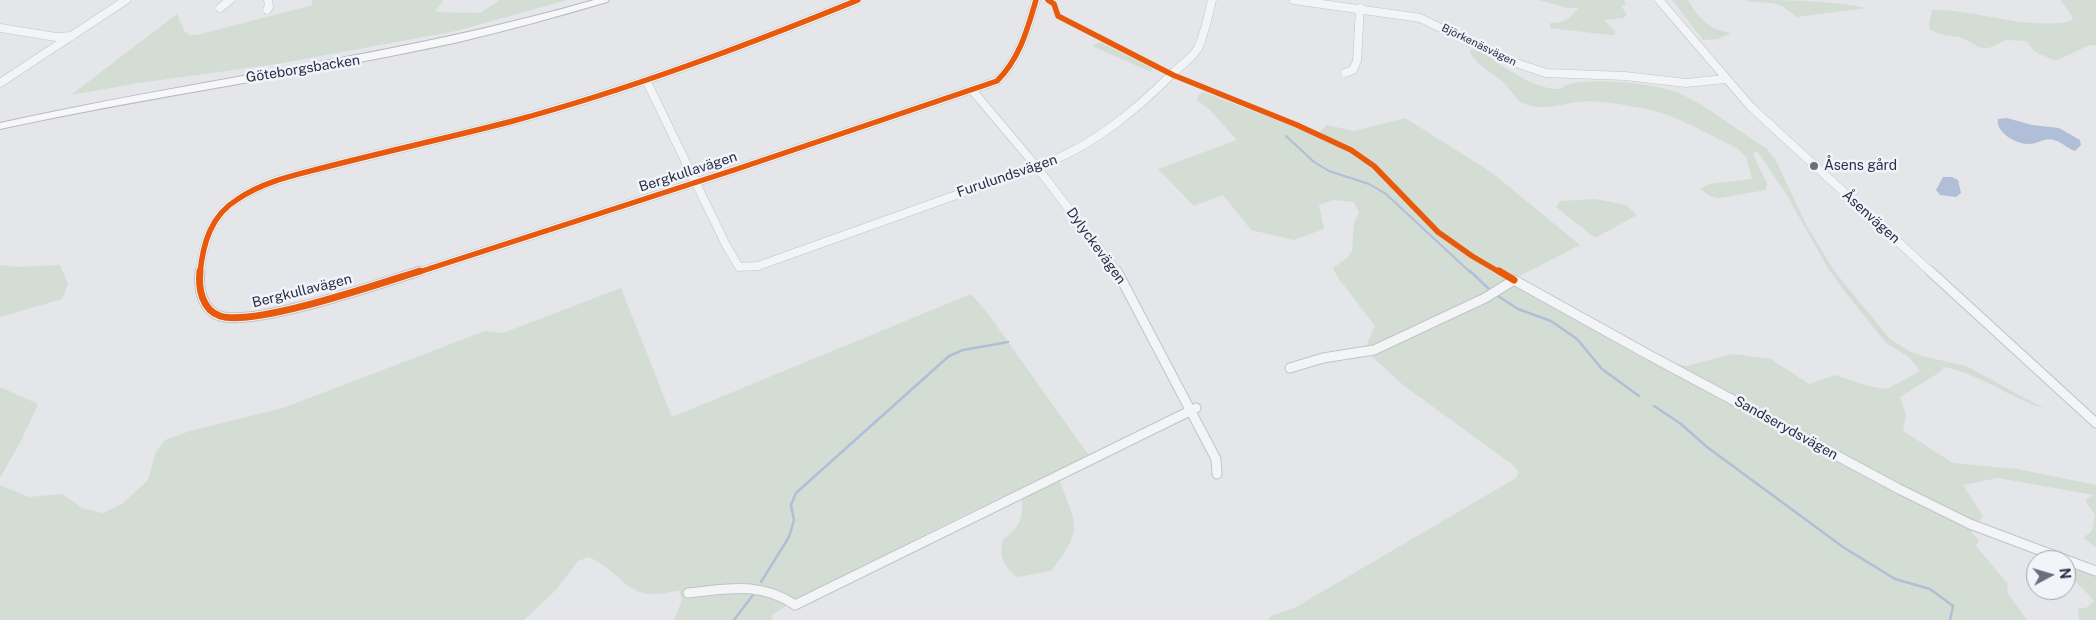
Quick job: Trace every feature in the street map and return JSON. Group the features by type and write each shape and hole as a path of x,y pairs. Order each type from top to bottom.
{"highway":[{"name":"Göteborgsbacken","path":"0,121 135,92 394,48 502,24 590,0"},
{"name":"Göteborgsbacken","path":"0,126 128,98 345,63 428,47 500,30 604,0"}],"street":[{"path":"0,83 126,0"},
{"path":"220,8 230,0"},
{"path":"267,10 270,6 268,0"},
{"name":"Bergkullavägen","path":"858,0 613,92 511,121 379,152 280,180 251,192 224,206 212,223 204,246 199,281 204,304 217,316 246,318 292,309 406,277 997,81 1008,72 1020,52 1036,0"},
{"name":"Furulundsvägen","path":"696,182 726,245 739,267 758,266 1081,148 1108,129 1166,82 1198,50 1212,0"},
{"name":"Björkenäsvägen","path":"1294,0 1420,18 1506,60 1546,73 1625,76 1677,83 1725,79"},
{"name":"Åsenvägen","path":"1659,0 1725,79 1779,134 2096,423"},
{"path":"1345,73 1353,70 1357,62 1360,8"},
{"path":"0,28 56,36 72,36"},
{"path":"646,80 696,182"},
{"name":"Dylyckevägen","path":"972,90 1036,166 1120,274 1193,409 1216,459 1217,474"},
{"name":"Sandserydsvägen","path":"1290,368 1323,358 1374,350 1485,298 1514,280 1649,355 1899,489 1970,524 2039,550"},
{"path":"688,593 752,588 779,596 795,605 1193,409"},
{"name":"Sandserydsvägen","path":"2076,564 2096,571"}],"shaded area":[{"path":"311,0 443,0 435,12 480,13 500,0 567,0 456,31 277,64 139,83 71,95 177,14 185,32 189,35 197,35 313,5"},
{"path":"1538,0 1624,0 1626,4 1621,6 1627,15 1623,18 1604,20 1615,31 1615,35 1550,28 1550,23 1567,19 1578,8 1568,8"},
{"path":"1672,0 1688,0 1700,18 1705,22 1717,29 1731,33 1718,39 1703,40"},
{"path":"1745,0 1822,2 1867,8 1797,17 1777,4"},
{"path":"2060,0 2096,0 2096,45 2090,45 2055,61 2034,51 2027,41 2006,40 1989,48 1981,48 1960,37 1943,35 1931,30 1929,25 1932,10 1967,13 2018,22 2053,23 2071,21 2073,17"},
{"path":"1100,42 1152,68 1151,72 1092,46"},
{"path":"1472,49 1484,53 1502,66 1537,85 1552,89 1560,89 1569,84 1599,81 1654,86 1679,93 1702,105 1766,148 1775,159 1807,226 1835,272 1890,339 1907,350 1922,356 1966,366 2045,409 2020,399 1983,380 1944,367 1940,372 1900,397 1906,415 1903,431 1953,463 2017,469 2096,485 2096,547 2083,538 2092,531 2095,515 2085,500 2094,495 1998,478 1963,485 1983,516 1971,533 1979,540 1976,546 2007,583 2008,594 2027,620 1268,620 1271,616 1296,607 1516,478 1519,473 1513,465 1403,385 1366,351 1366,346 1375,326 1339,279 1333,268 1348,257 1352,251 1354,223 1359,213 1354,202 1333,200 1319,205 1324,229 1294,240 1251,230 1223,195 1194,206 1158,169 1237,140 1209,109 1197,100 1199,94 1203,92 1316,135 1327,125 1354,131 1405,118 1491,172 1580,245 1518,277 1515,285 1643,358 1687,366 1733,354 1771,359 1809,384 1835,375 1868,386 1887,389 1920,371 1909,357 1886,343 1842,288 1828,268 1786,194 1758,152 1753,154 1767,184 1766,190 1719,198 1710,196 1700,189 1709,184 1752,179 1746,157 1737,148 1679,120 1642,108 1593,101 1545,107 1525,104 1518,100 1504,83 1477,62 1470,53"},
{"path":"1595,199 1626,205 1637,215 1595,238 1556,207 1560,201"},
{"path":"0,265 17,267 60,265 68,284 62,299 0,317"},
{"path":"621,288 672,417 971,294 989,315 1091,456 982,506 822,586 771,616 773,620 674,620 682,600 679,590 661,594 648,594 637,591 602,564 589,557 578,561 555,591 524,620 0,620 0,485 29,497 62,494 84,509 103,513 122,504 148,480 156,452 165,440 190,431 283,408 485,331 503,333"},
{"path":"0,387 38,404 21,441 0,478"},
{"path":"1059,479 1073,518 1073,536 1069,546 1051,571 1017,577 1008,569 1003,561 1003,540 1014,530 1020,521 1022,496"},
{"path":"2076,570 2096,576 2096,620 2079,620 2078,609 2088,607 2094,601 2076,583"}],"water":[{"path":"2007,118 2032,125 2059,128 2080,140 2081,145 2075,151 2050,139 2031,144 2012,140 2003,133 1998,124 1998,119"},
{"path":"1943,177 1952,177 1958,180 1961,193 1956,197 1940,195 1936,190"}],"waterway":[{"path":"1286,136 1314,162 1329,171 1369,184 1386,194 1471,273"},
{"path":"1470,271 1489,289"},
{"path":"1498,296 1518,309 1551,321 1577,339 1602,369 1639,396"},
{"path":"761,582 789,537 794,520 791,505 796,493 949,356 963,350 1008,342"},
{"path":"1654,406 1681,424 1707,447 1843,547 1895,579 1930,589 1953,606 1950,620"},
{"path":"734,620 753,595"}],"cycle path":[{"path":"858,0 731,50 559,108 292,176 250,192 222,211 210,229 201,263 200,289 203,301 209,310 219,316 229,318 270,314 299,307 419,272 607,212 997,81 1012,64 1023,44 1036,0"},
{"path":"1048,0 1054,4 1058,16 1173,75 1297,125 1351,150 1374,166 1438,232 1472,256 1514,280"}],"place":[{"name":"Åsens gård","path":"1814,166"}]}
